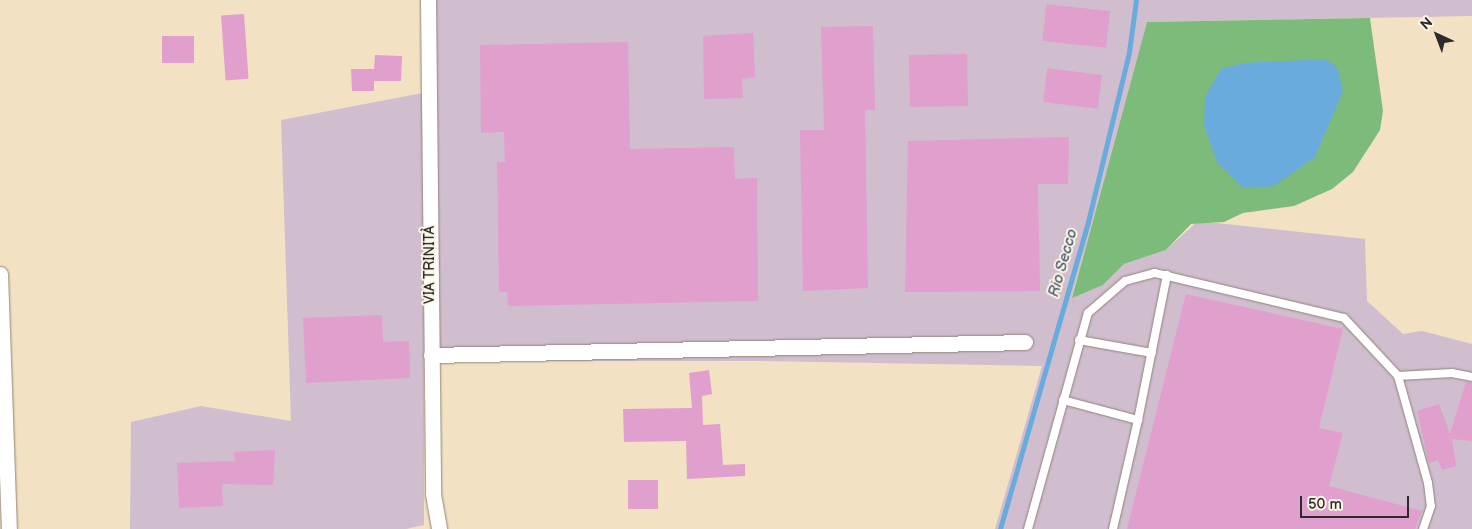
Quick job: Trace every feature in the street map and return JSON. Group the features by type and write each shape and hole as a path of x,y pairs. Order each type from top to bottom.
{"street":[{"name":"VIA TRINITÀ","path":"428,0 433,494 439,529"},
{"path":"0,274 9,529"},
{"path":"431,355 1025,342"}],"lane":[{"path":"1028,529 1062,400 1088,313 1104,295 1125,281 1156,273 1337,314 1398,376 1428,483 1431,506 1423,529"},
{"path":"1113,529 1152,353 1166,275"},
{"path":"1079,340 1152,353"},
{"path":"1398,376 1452,373 1472,377"},
{"path":"1062,400 1138,420"}],"shaded area":[{"path":"426,0 1472,0 1472,16 1147,22 1072,297 1103,285 1124,264 1166,250 1198,221 1365,239 1367,301 1403,334 1422,331 1472,344 1472,529 995,529 1042,366 761,361 424,361 424,525 406,529 130,529 131,422 201,406 291,421 281,120 428,92"}],"green space":[{"path":"1370,18 1383,111 1380,130 1353,172 1332,189 1294,206 1243,213 1224,222 1191,224 1166,250 1124,264 1103,285 1072,298 1147,22"}],"water":[{"path":"1325,59 1337,67 1343,91 1315,157 1274,186 1243,188 1217,162 1204,126 1205,97 1221,69 1244,63"}],"building":[{"path":"1046,4 1110,11 1106,48 1042,41"},
{"path":"244,14 249,79 226,80 221,16"},
{"path":"873,26 875,110 865,110 868,288 803,291 800,130 824,130 821,27"},
{"path":"753,33 755,77 742,79 743,98 704,99 703,36"},
{"path":"162,36 194,36 194,63 162,63"},
{"path":"628,42 630,149 734,147 735,179 757,178 758,301 508,306 507,292 499,292 497,162 505,162 504,132 481,133 480,45"},
{"path":"967,54 968,106 910,107 909,55"},
{"path":"375,55 402,56 401,81 374,81 374,91 352,91 351,69 374,69"},
{"path":"1047,68 1102,75 1098,109 1043,102"},
{"path":"1069,137 1068,184 1038,184 1040,291 905,292 908,141"},
{"path":"1186,294 1343,329 1319,428 1343,433 1329,486 1422,511 1415,529 1127,529"},
{"path":"382,315 383,342 409,341 410,378 306,383 303,318"},
{"path":"709,370 712,394 702,396 703,425 720,424 723,465 745,464 745,476 687,479 686,441 624,442 623,409 692,408 689,373"},
{"path":"1466,382 1472,383 1472,441 1452,439 1456,466 1442,470 1438,460 1429,463 1417,411 1439,404 1450,434"},
{"path":"275,450 273,485 222,484 223,506 179,508 177,463 235,461 234,452"},
{"path":"628,480 658,480 658,509 628,509"}],"waterway":[{"name":"Rio Secco","path":"1000,529 1088,222 1129,52 1136,0"}]}
